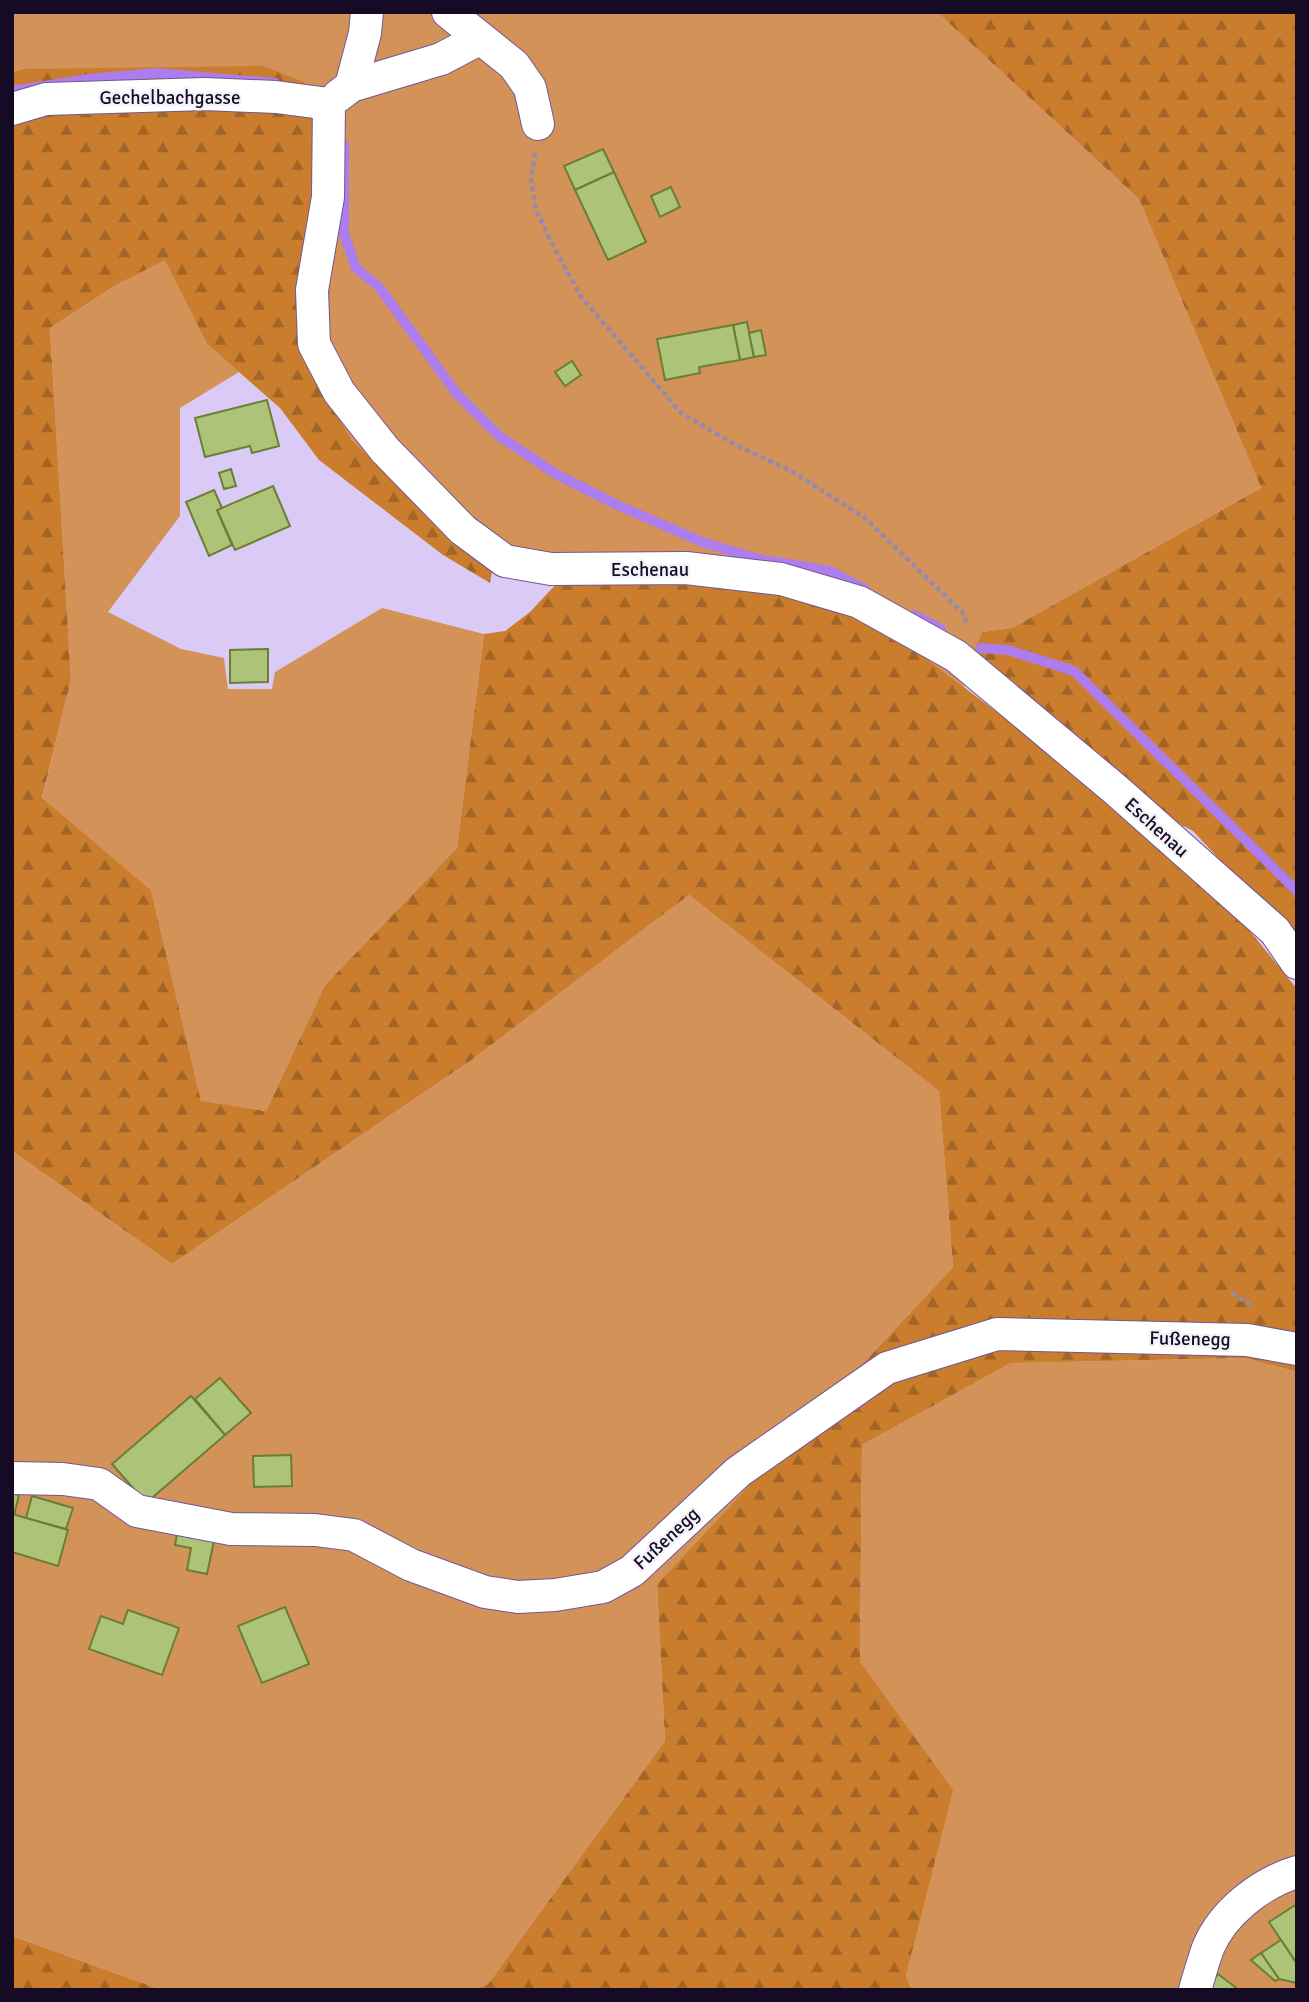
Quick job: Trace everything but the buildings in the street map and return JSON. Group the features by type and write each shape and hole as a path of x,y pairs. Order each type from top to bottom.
{"street":[{"name":"Eschenau","path":"367,12 365,33 340,95 328,197 312,290 314,344 339,392 385,450 463,530 505,561 551,569 687,568 713,571 781,579 859,602 956,656 1116,790 1275,931 1297,963"},
{"path":"448,12 514,65 530,88 538,124"},
{"path":"340,95 441,59 479,39"},
{"name":"Gechelbachgasse","path":"12,109 46,99 205,94 276,97 340,95"},
{"name":"Fußenegg","path":"12,1478 63,1479 99,1484 137,1511 231,1529 316,1530 354,1535 411,1564 485,1592 518,1597 555,1595 603,1587 632,1571 738,1472 887,1368 997,1334 1247,1340 1297,1349"},
{"path":"1195,1990 1209,1946 1224,1921 1243,1902 1275,1880 1297,1872"}],"path":[{"path":"538,124 531,180 536,210 582,298 681,413 734,444 793,472 865,518 965,615 967,624 964,632"}],"shaded area":[{"path":"12,12 937,12 1139,199 1261,488 1012,628 982,632 964,687 907,644 640,585 559,581 393,480 351,439 315,374 23,69 12,72"},
{"path":"165,259 207,344 239,372 180,408 180,516 108,612 181,649 224,658 228,689 272,689 275,672 382,608 484,634 457,848 325,985 266,1111 201,1102 151,890 42,799 71,680 50,328 116,285"},
{"path":"689,895 939,1091 953,1267 657,1584 665,1741 488,1984 472,1990 162,1990 12,1936 12,1151 172,1264 473,1059"},
{"path":"1244,1358 1297,1372 1297,1990 911,1990 906,1975 860,1662 862,1445 1011,1363"}],"green space":[{"path":"937,12 1297,12 1297,947 1278,922 1193,831 1155,811 973,655 982,632 1012,628 1261,488 1139,199"},
{"path":"263,66 304,82 312,115 315,374 351,439 393,480 493,566 490,583 443,555 319,460 280,408 207,344 165,260 116,285 50,328 71,680 42,798 151,890 201,1101 266,1111 325,985 457,848 484,634 505,631 530,612 559,581 751,586 835,607 907,644 1059,759 1228,904 1297,989 1297,1372 1244,1358 1011,1363 862,1445 860,1662 953,1790 906,1975 911,1990 472,1990 488,1984 665,1741 657,1584 953,1267 939,1091 689,895 473,1059 172,1264 12,1151 12,72 23,69"},
{"path":"12,1936 162,1990 12,1990"}],"waterway":[{"path":"12,91 89,79 155,73 275,83"},
{"path":"344,145 344,234 356,268 379,287 457,394 499,436 556,474 615,504 702,542 758,559 830,571 866,590"},
{"path":"914,615 941,629"},
{"path":"981,648 1008,650 1074,671 1297,891"}]}
